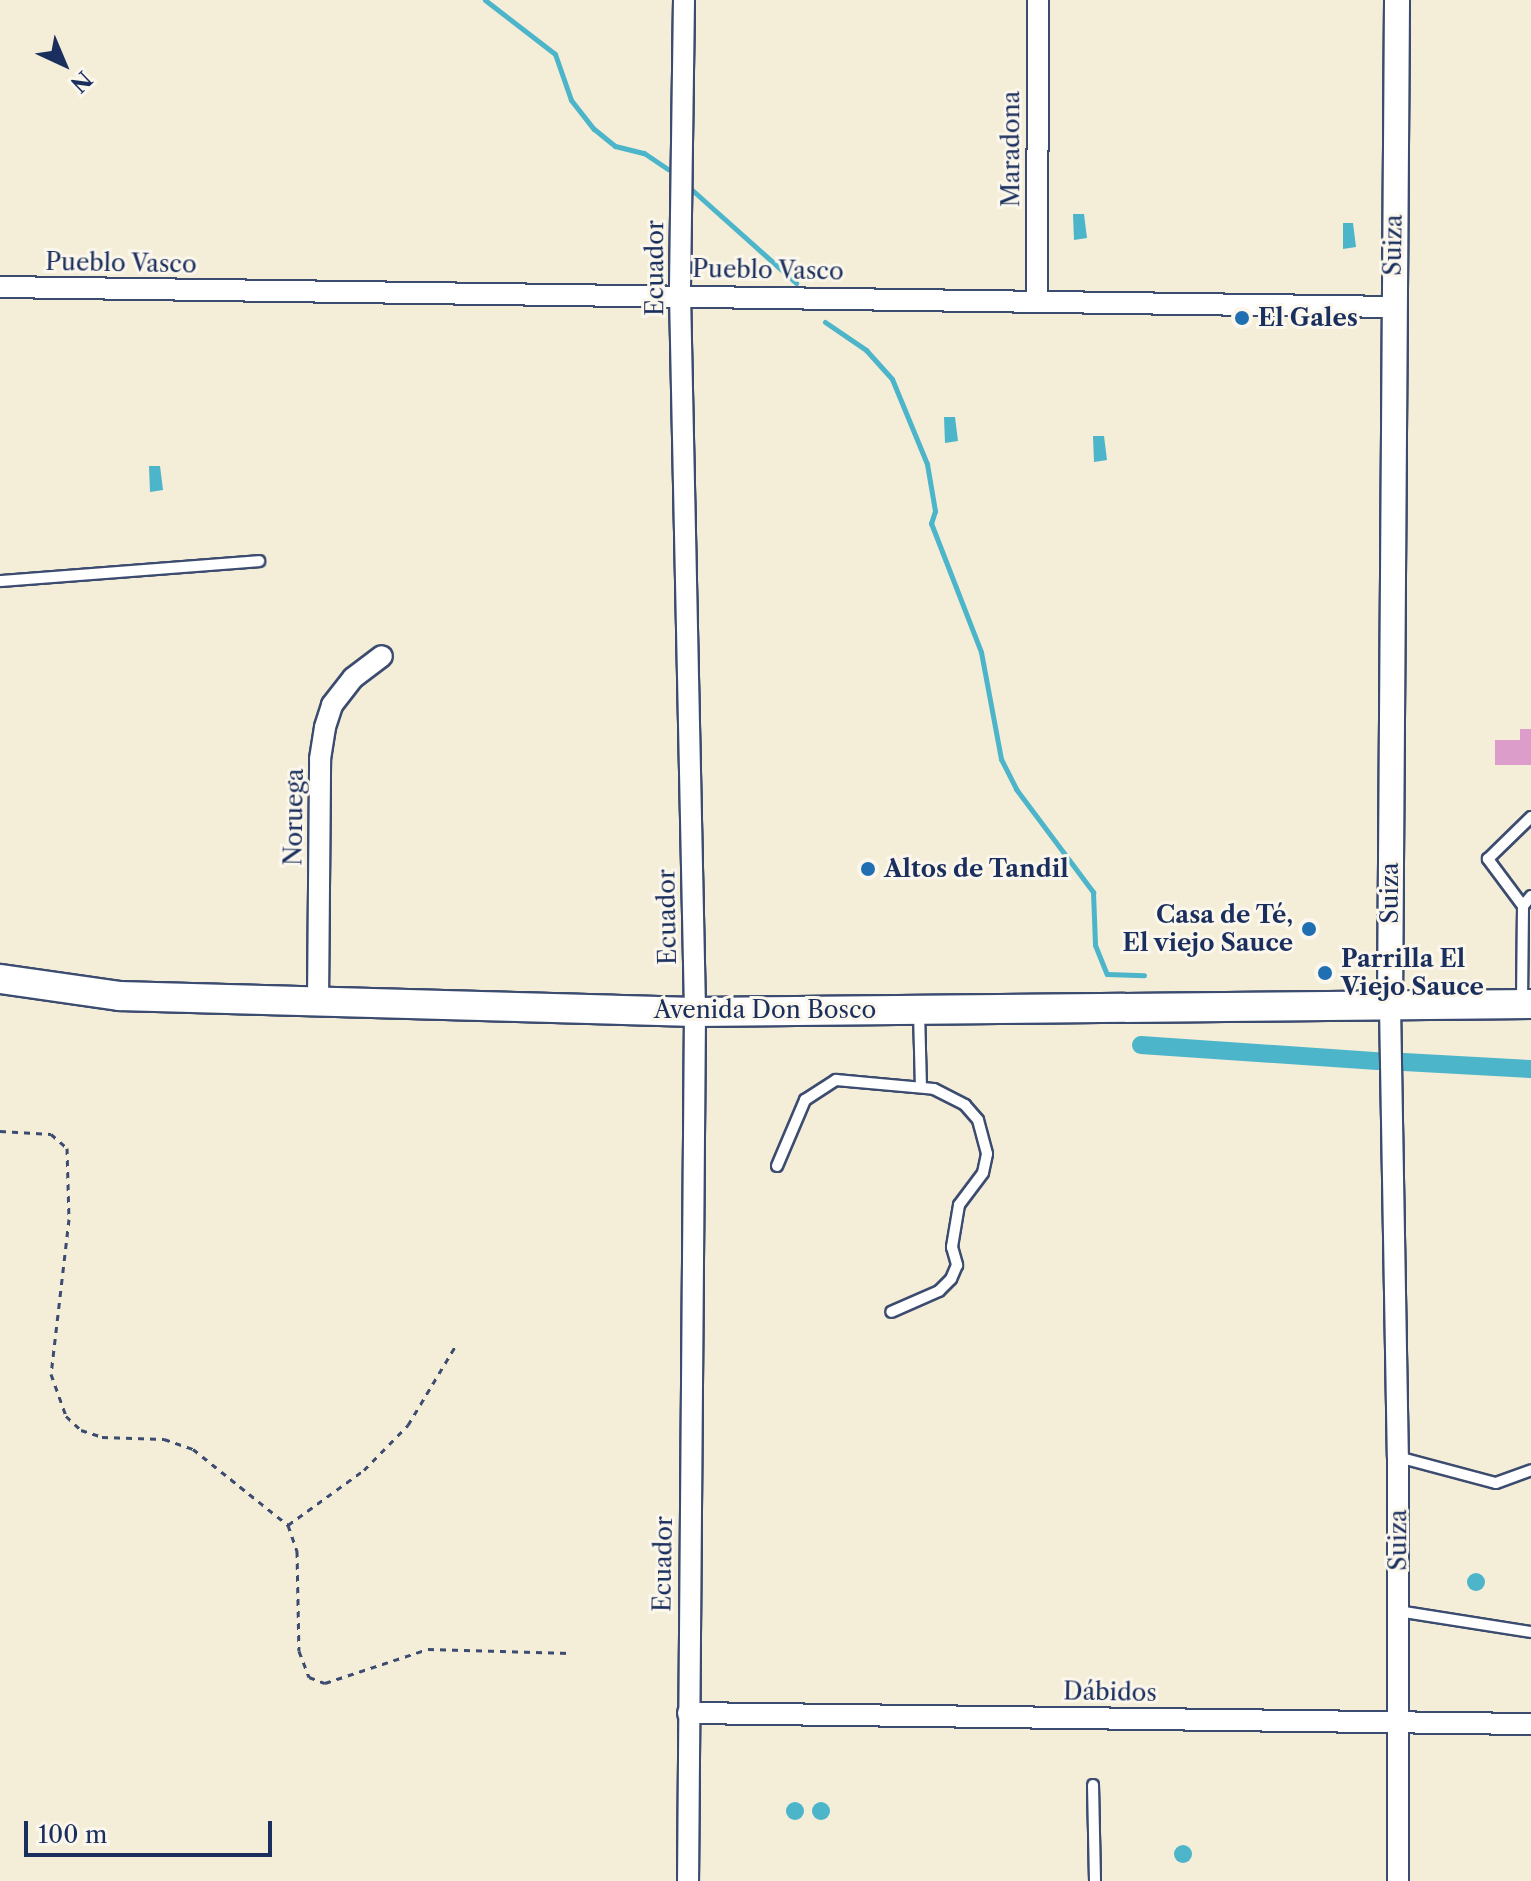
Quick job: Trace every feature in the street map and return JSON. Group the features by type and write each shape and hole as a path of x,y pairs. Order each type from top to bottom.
{"main road":[{"name":"Avenida Don Bosco","path":"0,979 119,996 695,1012 1526,1004"}],"street":[{"name":"Ecuador","path":"684,0 680,294 695,1012 688,1881"},
{"name":"Maradona","path":"1037,299 1038,0"},
{"name":"Suiza","path":"1397,0 1392,307 1390,1006 1398,1457 1398,1881"},
{"name":"Pueblo Vasco","path":"0,287 1037,299 1392,307"},
{"name":"Noruega","path":"318,1002 320,759 325,727 332,705 353,678 382,656"},
{"name":"Dábidos","path":"688,1713 1531,1724"}],"lane":[{"path":"0,581 259,561"},
{"path":"1526,1004 1523,906 1488,859 1531,817"},
{"path":"1523,906 1531,896"},
{"path":"919,1010 921,1087"},
{"path":"777,1166 805,1100 821,1087 860,1080 921,1087 965,1105 982,1128 987,1154 983,1173 959,1205 952,1247 957,1265 951,1279 939,1291 891,1312"},
{"path":"1398,1457 1496,1483 1531,1470"},
{"path":"1398,1611 1530,1632"},
{"path":"1093,1785 1095,1881"}],"path":[{"path":"0,1131 51,1134 67,1148 69,1219 51,1374 66,1416 81,1430 102,1437 164,1439 193,1449 288,1525 297,1551 299,1651 309,1677 325,1683 428,1649 570,1653"},
{"path":"288,1525 364,1470 408,1425 456,1345"}],"water":[{"path":"1073,214 1084,214 1087,238 1074,240"},
{"path":"1343,223 1353,223 1356,247 1343,249"},
{"path":"944,417 955,417 958,441 945,443"},
{"path":"1093,436 1104,436 1107,460 1094,462"},
{"path":"149,466 160,466 163,490 150,492"},
{"path":"1476,1573 1485,1582 1476,1591 1467,1582"},
{"path":"795,1802 804,1811 795,1820 786,1811"},
{"path":"821,1802 830,1811 821,1820 812,1811"},
{"path":"1183,1845 1192,1854 1183,1863 1174,1854"}],"building":[{"path":"1520,729 1531,729 1531,765 1495,765 1495,740 1520,740"}],"waterway":[{"path":"485,0 555,54 571,100 594,129 615,146 644,153 668,169"},
{"path":"691,189 796,283"},
{"path":"825,322 866,350 892,379 927,464 935,511 931,523 981,652 1001,759 1016,789 1093,892 1095,945 1107,974 1144,975"},
{"path":"1141,1045 1377,1061"},
{"path":"1404,1062 1531,1069"}],"place":[{"name":"El Gales","path":"1242,318"},
{"name":"Altos de Tandil","path":"868,869"},
{"name":"Casa de Té, El viejo Sauce","path":"1309,929"},
{"name":"Parrilla El Viejo Sauce","path":"1325,973"}]}
